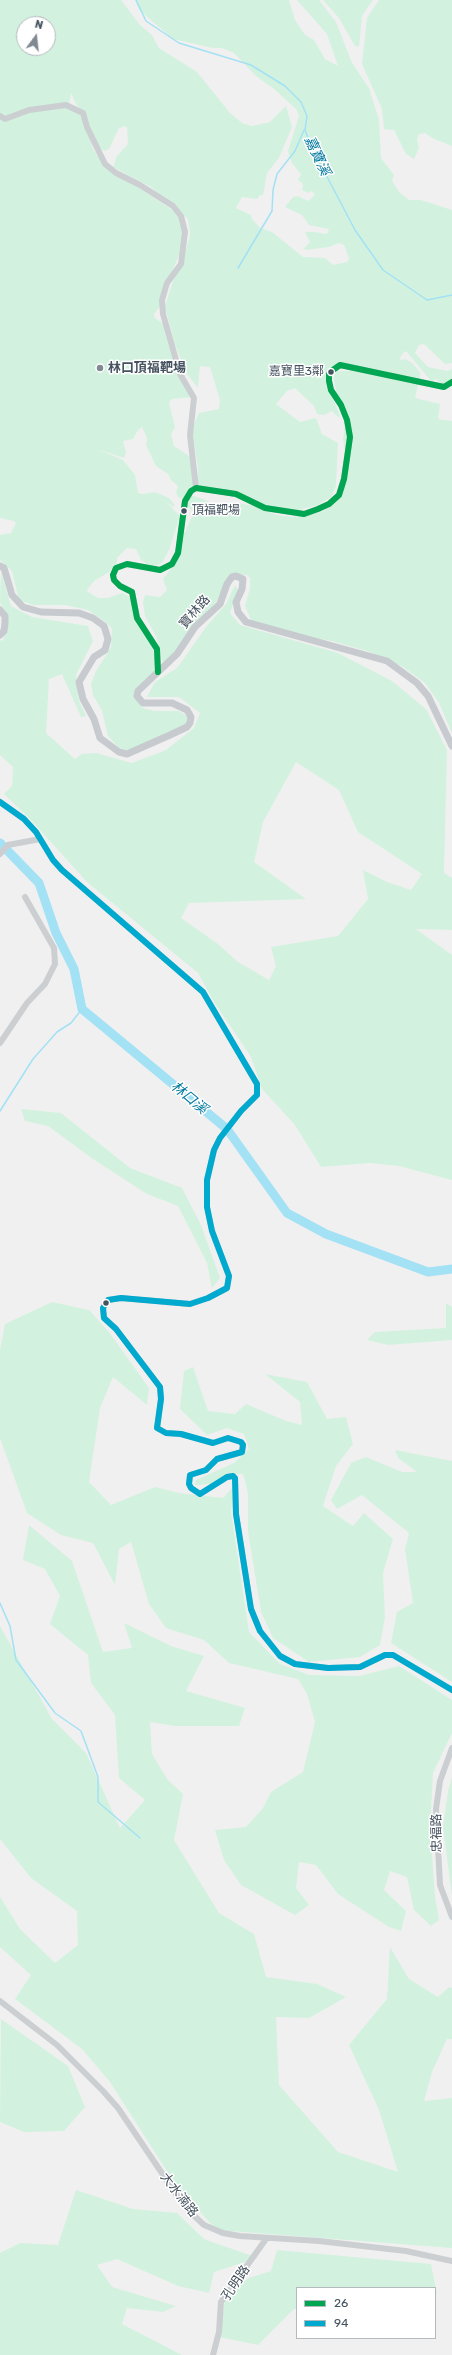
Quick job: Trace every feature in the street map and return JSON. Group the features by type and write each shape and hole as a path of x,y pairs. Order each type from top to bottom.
{"main road":[{"name":"寶林路","path":"0,566 4,568 12,595 23,606 41,612 79,613 93,618 104,626 108,639 105,650 94,657 79,682 83,699 94,719 100,738 119,752 127,754 187,727 190,723 192,717 189,712 180,706 172,703 143,703 139,700 138,691 141,686 177,654 195,627 220,604 232,577 240,577 243,582 237,596 236,607 241,618 246,622 387,661 417,683 428,696 452,746"},
{"path":"0,610 5,616 5,625 4,631 0,635"}],"street":[{"path":"0,116 5,118 28,110 66,105 83,113 87,127 105,164 116,173 140,185 172,206 181,216 186,232 180,264 167,283 162,300 163,314 180,374 194,398 190,435 196,488"},
{"path":"158,672 157,649 137,618 132,592 120,586 114,580 113,575 116,568 127,564 160,570 172,564 178,553 185,501 191,491 196,488 236,494 266,508 304,514 318,509 329,504 339,495 344,479 350,437 341,405 330,385 329,374 333,370 340,365 444,387 452,382"},
{"path":"0,803 24,819 40,839 53,860 62,870 204,992 257,1084 257,1095 241,1111 220,1138 214,1150 206,1188 207,1207 212,1231 229,1276 227,1288 213,1296 190,1304 113,1298 106,1303 102,1313 104,1318 116,1329 160,1387 161,1399 156,1424 160,1432 181,1434 213,1443 228,1438 241,1442 243,1445 242,1452 217,1459 206,1470 190,1475 189,1484 191,1488 200,1494 227,1477 233,1476 235,1478 236,1514 251,1609 260,1631 280,1656 295,1664 328,1668 360,1667 385,1655 393,1655 452,1690"},
{"path":"0,854 8,845 40,839"},
{"path":"0,1043 26,1003 45,984 55,964 54,948 25,896"},
{"name":"忠福路","path":"452,1748 440,1781 436,1809 440,1885 452,1917"},
{"name":"大水湳路","path":"0,2001 57,2045 104,2091 118,2108 178,2197 197,2219 212,2229 223,2233 266,2239 319,2241 406,2251 452,2260"},
{"name":"孔明路","path":"213,2355 219,2332 221,2302 266,2239"}],"green space":[{"path":"0,0 121,0 140,25 152,35 159,48 197,72 230,113 242,123 252,126 270,122 286,106 292,127 279,158 267,173 263,195 260,195 257,199 242,197 236,208 251,215 252,219 260,228 272,232 303,257 325,258 333,265 347,262 349,258 344,245 339,243 329,247 305,250 304,248 310,242 305,232 327,234 329,229 309,225 302,215 285,207 293,197 298,196 308,201 315,195 312,191 308,193 302,190 303,184 298,180 301,174 292,163 288,151 299,116 296,109 273,88 257,77 234,53 222,48 213,48 173,39 139,10 135,0 289,0 295,20 305,35 314,40 325,59 338,66 327,34 297,0 319,0 336,22 352,63 369,88 379,120 381,158 394,175 392,181 399,192 409,200 421,200 452,210 452,363 445,364 424,344 419,345 415,353 428,367 448,371 452,369 452,382 443,385 436,379 431,381 406,351 399,360 405,359 411,362 420,372 420,379 339,364 330,368 326,377 326,384 340,415 339,418 332,411 324,415 317,414 314,406 295,388 287,391 276,404 300,422 316,418 322,434 338,443 336,486 331,497 318,505 299,510 277,509 201,487 197,482 198,468 192,429 199,413 219,409 220,400 210,367 200,366 198,388 187,374 175,345 165,307 174,277 184,257 190,235 188,219 151,187 113,167 117,156 128,144 127,128 125,126 119,128 109,149 104,151 96,145 86,117 76,104 71,93 69,106 83,117 93,149 103,164 180,215 184,243 172,272 162,304 154,314 155,318 165,325 169,345 183,370 192,397 172,399 169,403 175,427 171,434 174,446 192,458 195,486 184,499 178,497 176,493 178,486 171,480 168,474 156,466 146,445 147,438 142,427 138,430 133,439 123,441 126,452 124,458 97,449 123,460 135,475 138,493 143,494 155,492 169,498 175,505 173,507 166,502 180,516 169,550 162,563 155,566 147,564 141,560 136,549 127,548 117,558 117,563 109,572 94,581 87,590 98,598 108,598 122,593 132,598 145,636 152,645 157,666 155,675 141,689 139,703 143,708 155,711 179,711 188,717 187,725 131,751 119,748 108,736 102,711 93,695 91,684 96,671 111,647 112,629 107,623 88,610 65,605 33,605 19,600 12,571 0,560 0,535 11,533 16,523 14,521 0,518"},
{"path":"323,0 373,0 362,16 359,47 355,46 339,18"},
{"path":"379,0 452,0 452,146 432,138 425,133 419,134 417,139 419,148 414,159 406,154 394,130 384,129 382,109 362,64 367,18"},
{"path":"337,371 354,371 417,383 418,385 415,398 440,404 438,419 452,421 452,733 439,703 425,683 403,667 370,652 332,641 291,634 251,620 245,606 250,588 250,578 247,575 236,574 171,665 167,667 163,665 157,638 145,616 143,602 145,595 160,597 167,590 163,579 173,566 183,532 185,532 194,512 187,506 190,495 203,499 232,514 240,509 238,503 254,506 277,515 293,517 324,511 333,504 343,476 345,452 343,440 346,417 342,417 334,381 334,374"},
{"path":"1,572 11,606 32,617 88,626 93,641 76,675 79,701 86,716 81,717 62,674 49,679 46,733 75,759 82,754 96,753 132,763 166,750 194,728 200,713 179,697 147,697 155,682 177,668 206,627 226,604 235,585 238,590 230,613 240,625 338,653 392,681 426,709 447,750 444,873 452,878 452,930 416,929 452,955 452,1180 399,1166 370,1163 321,1167 295,1125 262,1089 251,1057 214,1002 198,973 87,882 32,821 4,794 12,786 13,767 0,755 0,640 3,641 6,631 6,612 0,603","holes":["296,762 339,790 358,832 422,874 411,890 387,882 363,870 368,899 338,936 271,947 276,966 269,980 238,962 218,944 181,918 189,903 306,899 254,862 263,822"]},
{"path":"21,1109 61,1113 130,1168 182,1188 201,1225 220,1278 212,1288 207,1263 178,1206 147,1194 93,1159 48,1126 25,1121"},
{"path":"52,1302 89,1310 109,1332 149,1388 147,1405 113,1377 100,1408 89,1482 111,1505 155,1487 179,1493 223,1498 233,1487 231,1512 249,1632 280,1664 309,1675 359,1676 399,1666 452,1700 452,1733 433,1773 430,1828 435,1896 439,1920 431,1926 414,1910 407,1877 390,1871 384,1890 406,1911 401,1931 389,1927 338,1894 316,1865 299,1862 296,1888 309,1905 295,1915 241,1885 224,1860 215,1830 246,1827 263,1808 271,1792 303,1772 315,1722 307,1694 298,1679 229,1663 204,1640 166,1628 149,1604 131,1542 119,1549 115,1585 93,1543 61,1535 27,1513 0,1438 0,1350 5,1324"},
{"path":"446,1303 452,1307 452,1340 388,1345 367,1340 375,1332 446,1328"},
{"path":"193,1367 208,1411 235,1414 246,1404 286,1421 302,1425 300,1402 265,1374 307,1382 327,1419 346,1417 353,1444 336,1466 323,1506 353,1526 364,1513 393,1539 383,1573 385,1617 380,1645 360,1657 309,1662 273,1638 261,1612 248,1531 248,1493 243,1474 227,1475 211,1484 195,1485 196,1480 234,1463 249,1449 244,1434 227,1428 207,1435 180,1409 184,1371"},
{"path":"395,1450 452,1461 452,1682 391,1643 397,1612 413,1603 405,1549 409,1533 362,1495 337,1509 331,1500 351,1463 366,1457 402,1472 417,1472 398,1458"},
{"path":"29,1525 72,1561 103,1652 132,1648 124,1623 171,1646 204,1656 186,1691 245,1708 239,1726 175,1726 150,1722 152,1754 168,1780 183,1794 174,1840 219,1913 254,1934 266,1977 317,1984 346,1997 309,2018 276,2017 279,2085 338,2152 398,2172 379,2110 349,2045 387,1999 390,1947 409,1979 438,1997 449,1987 452,1988 452,2039 447,2039 432,2072 424,2101 452,2098 452,2248 217,2230 179,2190 110,2082 82,2049 15,1999 31,1975 0,1947 0,1897 20,1929 55,1963 78,1945 77,1911 31,1878 0,1839 0,1626 52,1719 86,1753 120,1828 145,1800 119,1778 115,1715 91,1683 88,1655 50,1624 60,1596 45,1569 23,1560"},
{"path":"452,1777 452,1896 443,1827 448,1791"},
{"path":"1,2019 68,2066 85,2107 64,2131 24,2132 0,2122"},
{"path":"76,2190 133,2209 177,2213 204,2239 258,2258 214,2272 209,2293 178,2286 117,2259 97,2265 112,2287 176,2306 163,2312 127,2308 122,2324 182,2355 0,2355 0,2253 20,2243 58,2245"},
{"path":"277,2250 431,2264 436,2287 296,2287 296,2309 294,2309 258,2345 219,2337 226,2293 249,2278 271,2271"}],"waterway":[{"name":"嘉寶溪","path":"136,0 146,21 179,43 251,65 285,86 301,102 307,116 305,130 313,150 355,230 383,270 427,300 452,295"},
{"path":"238,268 272,211 273,190 277,174 295,151 304,130"},
{"name":"林口溪","path":"0,843 39,883 56,933 74,969 82,1009 227,1129 287,1213 326,1234 428,1272 452,1269"},
{"path":"0,1111 33,1059 57,1032 71,1023 82,1009"},
{"path":"0,1603 10,1626 16,1660 55,1713 81,1731 98,1777 98,1802 140,1838"}],"transit line":[{"name":"26","path":"158,672 157,649 137,618 132,592 120,586 114,580 113,575 116,568 127,564 160,570 172,564 178,553 185,501 191,491 196,488 236,494 265,508 304,514 318,509 329,504 339,495 344,479 350,437 347,420 341,405 331,390 329,374 333,370 340,365 444,387 452,382"},
{"name":"94","path":"0,802 24,819 36,832 53,860 62,870 203,992 257,1084 257,1095 241,1111 220,1138 214,1150 207,1180 207,1207 212,1231 229,1276 227,1288 208,1298 190,1304 121,1298 108,1300 103,1308 104,1318 116,1329 160,1387 161,1399 157,1428 166,1433 181,1434 213,1443 228,1438 241,1442 243,1445 242,1452 217,1459 206,1470 190,1475 189,1484 191,1488 200,1494 227,1477 233,1476 235,1478 236,1514 251,1609 260,1631 280,1656 295,1664 328,1668 360,1667 385,1655 393,1655 452,1690"}],"place":[{"name":"林口頂福靶場","path":"100,368"},
{"name":"嘉寶里3鄰","path":"331,372"},
{"name":"頂福靶場","path":"184,511"}]}
